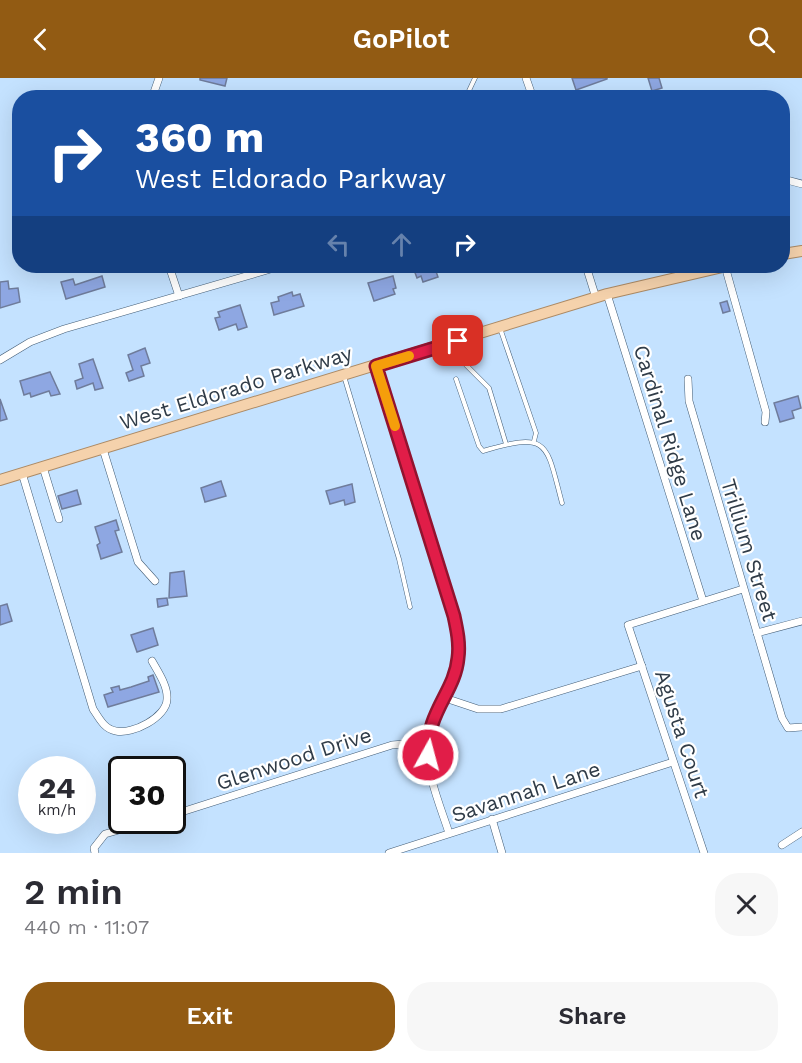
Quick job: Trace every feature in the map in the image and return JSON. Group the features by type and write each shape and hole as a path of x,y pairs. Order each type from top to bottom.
{"main road":[{"name":"West Eldorado Parkway","path":"0,480 607,294 696,273"}],"street":[{"path":"171,273 179,296"},
{"path":"0,360 30,342 64,329 257,273"},
{"path":"588,273 596,298"},
{"path":"728,273 766,412 765,422"},
{"name":"Cardinal Ridge Lane","path":"607,294 703,601"},
{"path":"376,366 457,632 458,660 434,713 428,742 429,767 449,833"},
{"name":"Trillium Street","path":"688,379 689,401 782,717 788,728 802,727"},
{"path":"103,448 138,562 154,581"},
{"path":"43,467 59,519"},
{"path":"22,473 93,709 102,724 116,731 129,730 146,723 163,711 168,701 165,688 152,661"},
{"path":"703,601 743,589"},
{"name":"Agusta Court","path":"703,601 628,625 704,853"},
{"path":"757,633 802,621"},
{"path":"442,697 478,709 501,709 642,666"},
{"name":"Glenwood Drive","path":"186,811 392,745 428,742"},
{"name":"Savannah Lane","path":"389,853 413,849 449,833 673,762"},
{"path":"492,819 502,853"},
{"path":"783,845 802,832"},
{"path":"95,853 99,840 108,833"}],"lane":[{"path":"500,328 536,433 534,441"},
{"path":"458,341 467,366 489,388 506,444"},
{"path":"343,376 392,537 410,607"},
{"path":"456,379 478,446 483,451 506,444 534,441 543,447 549,456 562,503"}],"building":[{"path":"200,78 227,78 225,86 200,80"},
{"path":"572,78 607,78 607,79 576,90"},
{"path":"648,78 659,78 662,88 652,90"},
{"path":"415,273 437,273 438,277 423,282 421,276 417,278"},
{"path":"102,276 105,287 66,299 61,282 73,279 75,285"},
{"path":"393,276 395,294 374,301 368,283"},
{"path":"8,281 9,289 18,288 20,302 0,308 0,282"},
{"path":"292,292 293,296 300,294 304,306 274,315 271,303 279,301 278,297"},
{"path":"727,301 730,311 723,313 720,303"},
{"path":"240,305 247,327 238,330 236,324 219,330 215,318 220,317 218,312"},
{"path":"145,348 150,363 141,366 144,376 129,381 126,373 133,370 128,355"},
{"path":"93,359 103,388 95,390 93,383 77,389 75,381 83,378 79,364"},
{"path":"50,372 60,394 51,396 49,391 31,397 30,393 24,395 20,381"},
{"path":"798,396 801,408 792,411 794,418 780,422 774,403"},
{"path":"0,399 7,419 0,421"},
{"path":"221,481 226,496 205,502 201,488"},
{"path":"352,484 355,502 345,505 344,500 330,504 326,491"},
{"path":"77,490 81,504 62,509 58,496"},
{"path":"116,520 119,530 115,531 122,552 101,559 97,545 100,543 95,527"},
{"path":"184,571 187,596 169,598 170,573"},
{"path":"167,598 168,605 158,607 157,599"},
{"path":"7,604 12,621 0,625 0,606"},
{"path":"153,628 158,645 137,652 131,635"},
{"path":"153,675 159,692 108,707 104,695 113,692 111,688 119,686 120,690 131,687 149,681 148,677"}],"slow traffic":[{"path":"395,426 376,366 409,356"}],"route":[{"path":"428,755 428,742 434,713 454,674 458,660 459,641 454,616 376,366 458,341"}]}
